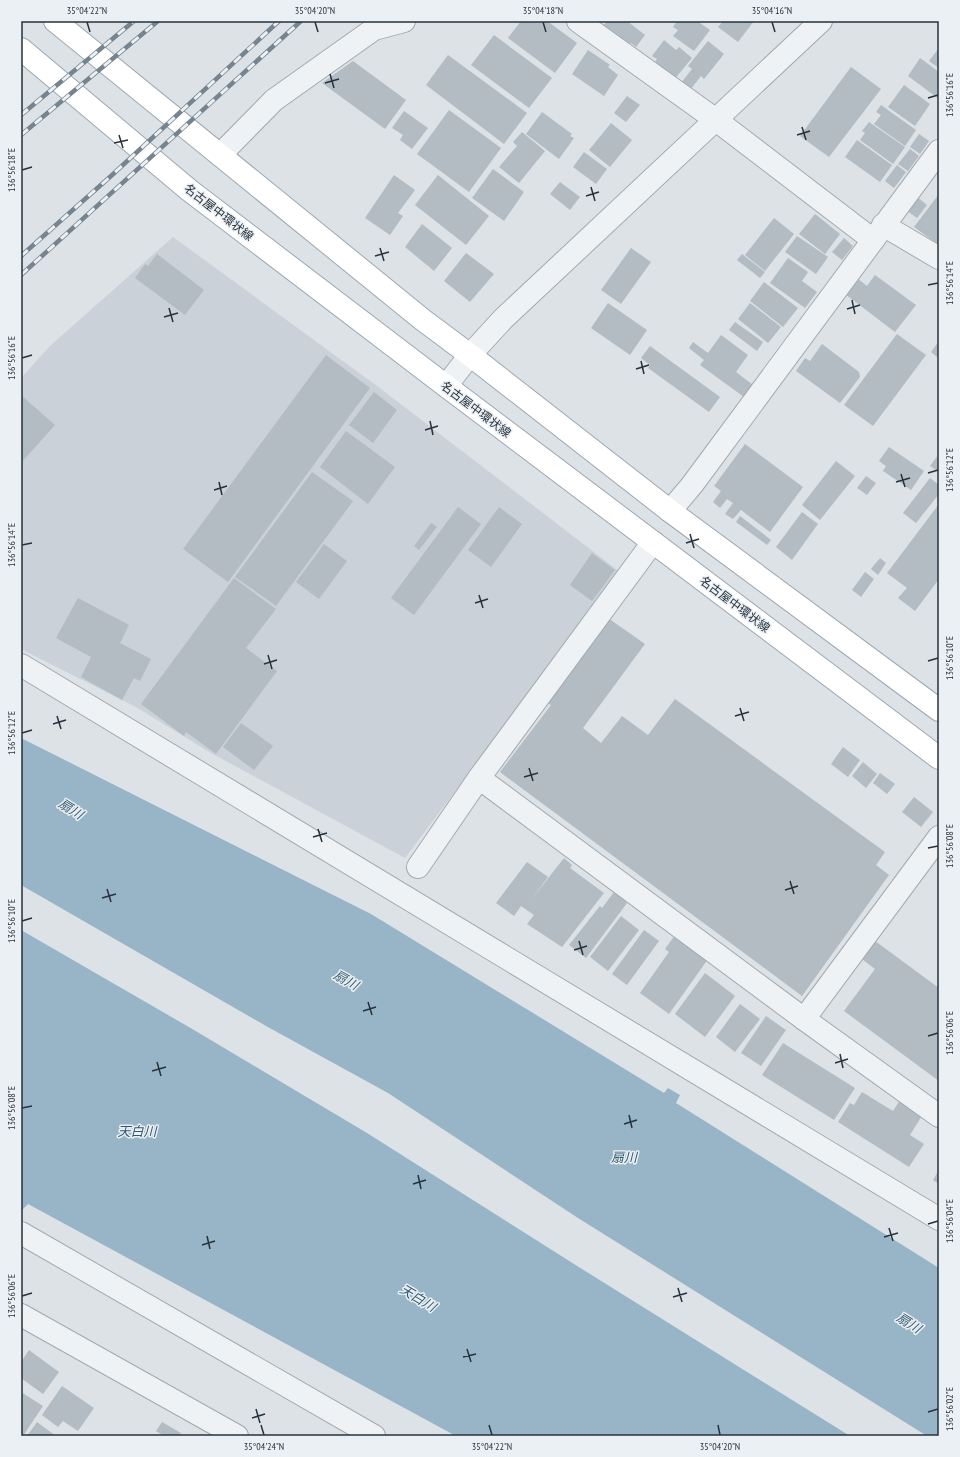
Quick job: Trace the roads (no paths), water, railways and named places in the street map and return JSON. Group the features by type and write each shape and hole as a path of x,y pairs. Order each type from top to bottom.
{"main road":[{"path":"55,21 423,320 670,511 939,710"},
{"name":"名古屋中環状線","path":"21,49 189,190 939,758"}],"street":[{"path":"220,155 274,100 374,30 404,21"},
{"path":"578,21 716,120 878,233 939,258"},
{"path":"446,386 470,355 503,319 821,21"},
{"path":"670,511 692,485 939,151"},
{"path":"418,867 479,778 653,542"},
{"path":"21,665 939,1219"},
{"path":"479,778 804,1019 939,1116"},
{"path":"804,1019 939,837"},
{"path":"21,1233 374,1436"},
{"path":"21,1315 237,1436"}],"water":[{"name":"扇川","path":"21,738 371,914 664,1093 668,1088 680,1095 676,1103 939,1268 939,1436 927,1436 578,1218 388,1093 266,1026 21,885"},
{"name":"天白川","path":"21,930 194,1030 367,1133 850,1436 456,1436 28,1204 22,1210"}],"railway":[{"path":"21,115 134,21"},
{"path":"21,135 158,21"},
{"path":"21,256 111,176 279,21"},
{"path":"21,275 301,21"}]}
